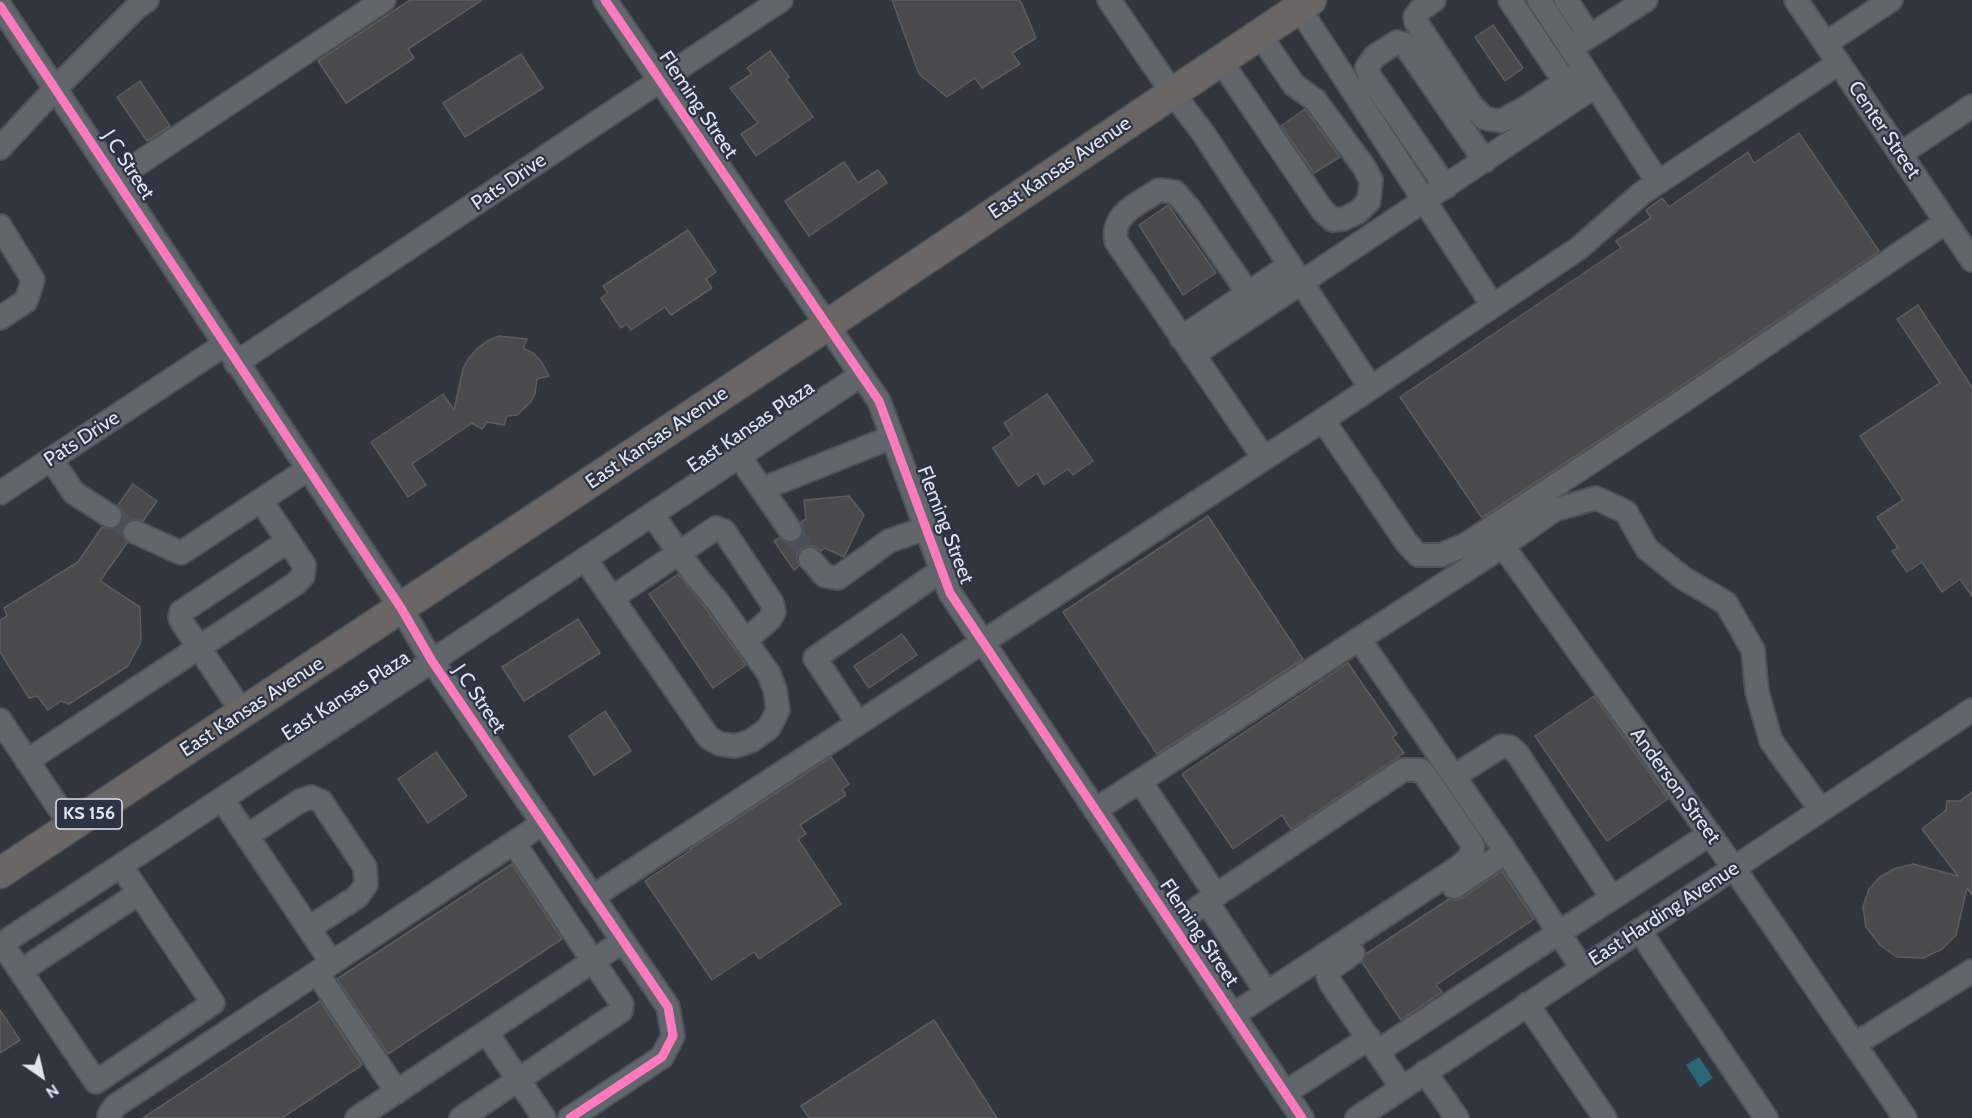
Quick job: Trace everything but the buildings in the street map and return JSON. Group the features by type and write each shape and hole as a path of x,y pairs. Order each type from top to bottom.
{"main road":[{"name":"East Kansas Avenue","path":"0,873 826,326 1305,4"}],"street":[{"path":"0,148 56,88 146,0"},
{"path":"115,179 384,0"},
{"name":"Fleming Street","path":"605,0 879,401 950,594 1302,1118"},
{"name":"Pats Drive","path":"0,493 51,459 230,354 660,81 781,0"},
{"path":"1109,0 1203,133 1371,388"},
{"path":"1510,0 1565,82"},
{"path":"1539,0 1658,182"},
{"path":"1566,0 1590,36"},
{"path":"1571,48 1646,0"},
{"name":"Center Street","path":"1796,0 1972,260"},
{"path":"1826,43 1891,0"},
{"path":"1430,1 1419,11 1415,17 1416,22 1472,106 1484,118 1501,121 1565,82 1590,78"},
{"path":"1305,4 1374,123 1493,306"},
{"name":"J C Street","path":"0,6 401,608 432,661 668,1007 674,1036 662,1057 570,1118"},
{"path":"1220,60 1323,211 1333,220 1343,219 1358,212 1369,201 1371,180 1364,167 1315,100 1294,85 1259,34"},
{"path":"1446,187 1370,77 1367,67 1375,56 1397,42 1404,44 1485,161"},
{"path":"592,897 1371,388 1578,248 1642,193 1839,63"},
{"path":"1187,346 1296,274 1425,201 1485,161 1590,78"},
{"path":"1900,154 1972,106"},
{"path":"1374,123 1393,110"},
{"path":"1248,293 1181,197 1175,192 1160,190 1120,217 1114,230 1116,241 1264,458"},
{"path":"1323,420 1406,542 1418,555 1441,555 1465,545 1947,222"},
{"path":"0,226 33,280 26,301 0,318"},
{"path":"1187,346 1248,293 1296,274"},
{"name":"East Kansas Plaza","path":"1,945 861,375"},
{"path":"762,489 892,437"},
{"path":"739,456 790,530"},
{"path":"51,459 74,493 110,516"},
{"path":"135,532 182,553 308,469"},
{"path":"1095,810 1503,546 1554,510 1596,498 1626,512 1647,549 1683,578 1726,603 1753,650 1757,692 1771,741 1821,810"},
{"path":"27,761 295,584 303,576 304,565 261,501"},
{"path":"585,559 709,738 720,744 735,746 751,741 769,728 778,710 776,690 769,674 652,514"},
{"path":"612,598 716,528 724,531 772,603 774,612 770,619 745,641"},
{"path":"810,559 825,576 838,578 889,541 926,528"},
{"path":"243,713 180,618 181,612 288,541"},
{"name":"Anderson Street","path":"1503,546 1734,868 1905,1118"},
{"path":"858,723 815,658 942,570"},
{"path":"1359,639 1506,852 1582,968"},
{"name":"East Harding Avenue","path":"1357,1118 1972,710"},
{"path":"0,720 71,826"},
{"path":"1454,776 1502,746 1510,747 1517,753 1612,898"},
{"path":"1173,926 1211,898 1403,770 1420,770 1425,775 1469,839 1473,846 1470,857 1459,867 1233,1015"},
{"path":"1140,781 1267,993"},
{"path":"247,836 300,801 311,797 321,801 359,857 365,867 366,885 357,897 309,928"},
{"path":"222,799 309,928 325,968 397,1092"},
{"path":"110,1118 115,1106 542,824"},
{"path":"1285,1093 1373,1045 1559,932 1710,834"},
{"path":"461,1118 621,1011 622,1004 514,843"},
{"path":"1402,1088 1332,985 1328,977 1329,970 1506,852"},
{"path":"1,945 96,1083 213,1003 121,866"},
{"path":"21,971 139,892"},
{"path":"1639,930 1766,1118"},
{"path":"357,1118 623,941"},
{"path":"1855,1044 1972,971"},
{"path":"1527,1004 1605,1118"},
{"path":"487,1033 544,1118"},
{"path":"1425,1072 1457,1118"}],"water":[{"path":"1699,1057 1713,1078 1700,1087 1686,1065"}],"tunnel":[{"path":"110,516 135,532"},
{"path":"790,530 810,559"}],"cycle path":[{"path":"605,0 879,401 950,593 1302,1118"},
{"path":"0,6 401,608 432,661 668,1007 673,1036 662,1057 570,1118"}]}
